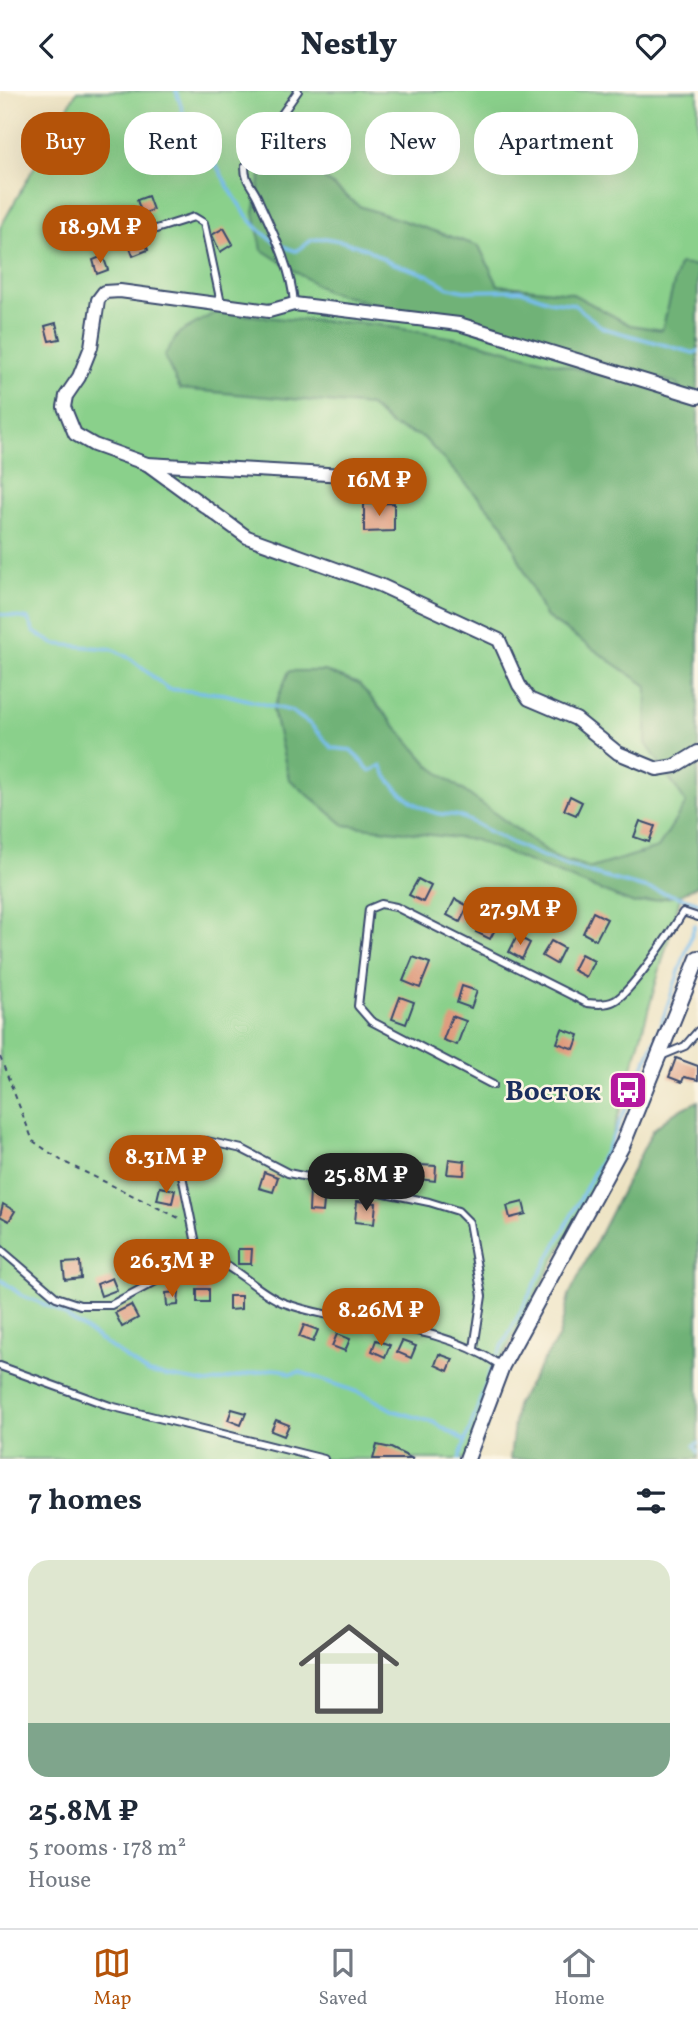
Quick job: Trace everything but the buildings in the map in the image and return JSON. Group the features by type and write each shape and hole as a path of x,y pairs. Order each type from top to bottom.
{"street":[{"path":"698,397 459,324 294,304 269,311 120,291 104,292 98,300 91,347 79,377 66,395 64,407 75,434 94,445 147,464 247,537 380,585 499,640 519,685 529,699 576,719 618,753 657,769 675,766 698,752"},
{"path":"147,464 381,477"},
{"path":"467,1459 502,1366 623,1143 698,957"}],"lane":[{"path":"294,304 288,270 258,197 245,180 245,167 298,91"},
{"path":"115,242 194,217 204,223 221,306"},
{"path":"493,1086 371,1021 358,1006 369,909 382,904 396,907 587,1003 599,1005 616,1001 671,934 683,912 698,917"},
{"path":"659,1057 685,1045 698,1031"},
{"path":"199,1258 179,1161 184,1150 207,1141 242,1149 288,1173 429,1202 458,1211 469,1222 482,1296 474,1348"},
{"path":"0,1249 56,1297 80,1305 111,1305 199,1258 223,1264 281,1302 333,1316 424,1330 474,1348 502,1366"},
{"path":"0,1366 110,1406 324,1459"}],"path":[{"path":"0,1057 33,1141 62,1161 192,1224"}],"green space":[{"path":"77,91 698,91 698,835 604,1166 499,1364 467,1459 0,1459 0,228 30,175 110,175 110,112 65,112"},
{"path":"320,175 359,206 479,246 498,285 571,293 630,325 662,330 679,264 698,266 698,885 680,895 634,904 475,840 344,825 289,779 273,710 289,671 325,671 359,684 431,767 555,857 591,868 658,848 686,803 646,743 647,686 545,616 503,524 423,437 392,426 370,406 180,389 164,356 179,333 216,312 373,324 472,341 685,397 676,383 326,291 262,250 254,213 261,176"},
{"path":"698,1101 698,1459 510,1459 516,1405 559,1336 569,1295 653,1130 673,1113"}],"waterway":[{"path":"176,91 191,136 203,144 252,221 264,234 279,244 296,251 312,240 325,238 345,242 367,249 389,262 428,275 447,287 464,291 520,290 550,301 573,304 603,328 694,353 698,351"},
{"path":"0,614 28,619 34,632 54,644 112,649 131,659 168,689 224,694 291,711 310,724 332,748 351,750 370,771 381,766 397,789 428,810 463,818 520,847 577,869 698,903"},
{"path":"498,1354 615,1133 658,1033 695,925"},
{"path":"0,1279 21,1295 57,1310 148,1373 208,1383 272,1369 290,1374 300,1372 366,1395 394,1411 433,1422 465,1441"},
{"path":"459,1459 491,1370"},
{"path":"698,1443 694,1445 698,1452"}],"place":[{"name":"Восток","path":"628,1090"}]}
